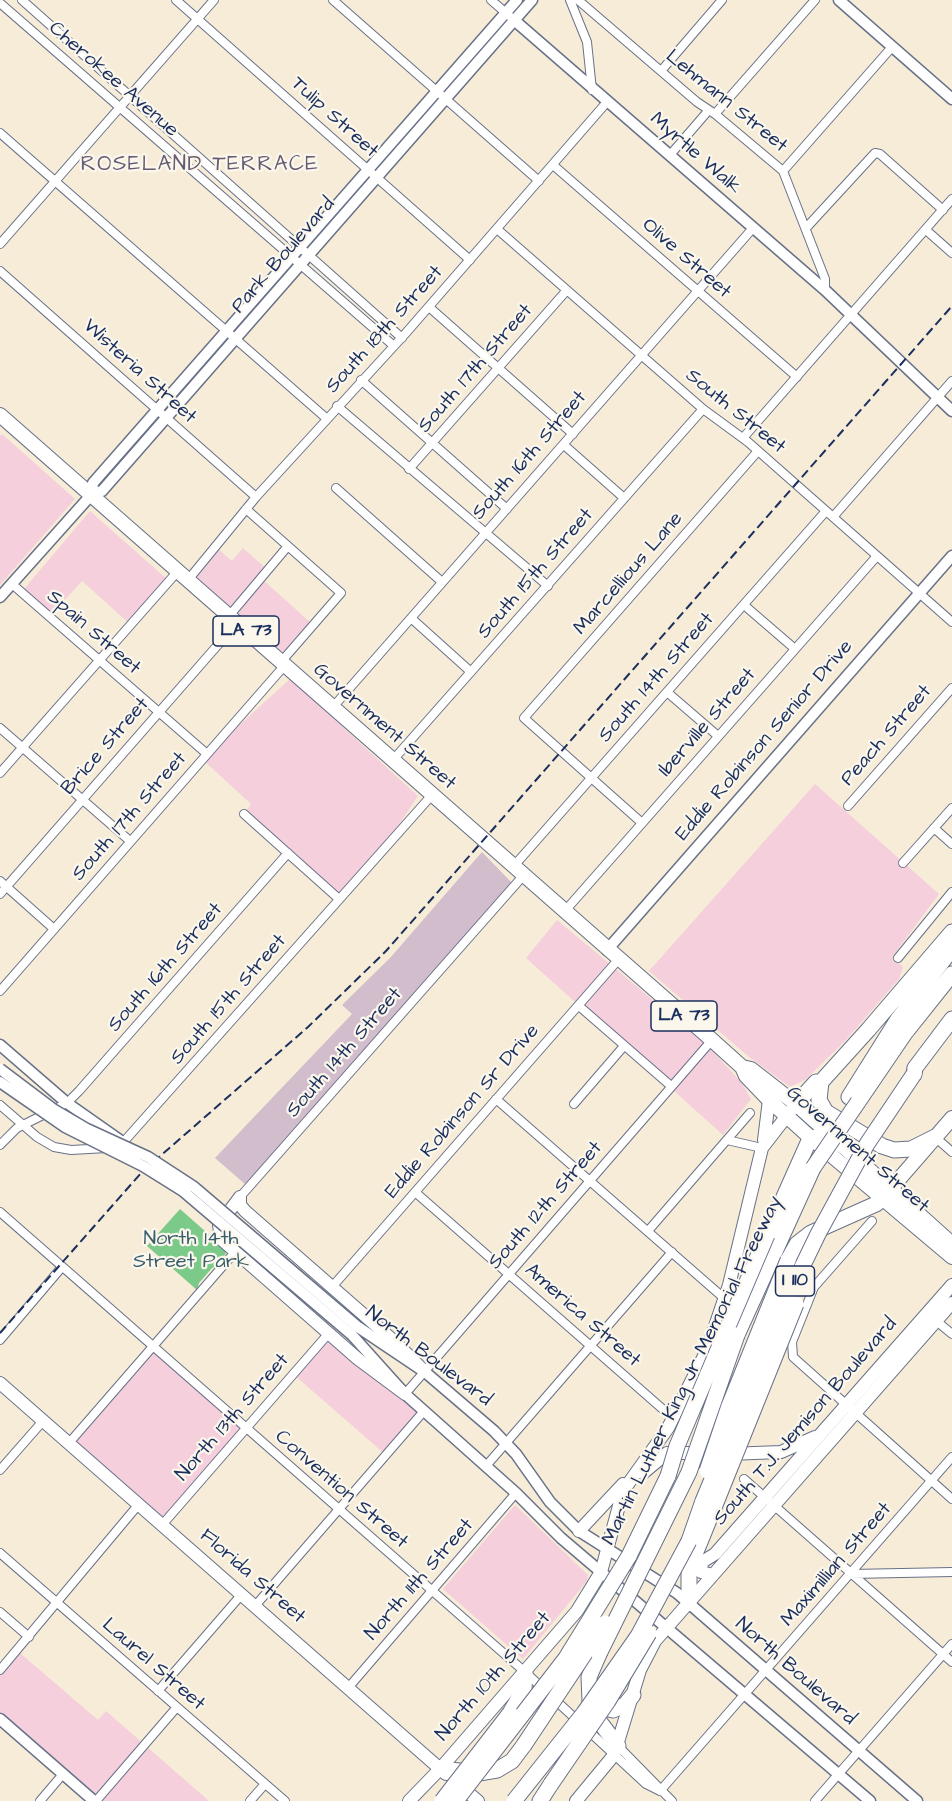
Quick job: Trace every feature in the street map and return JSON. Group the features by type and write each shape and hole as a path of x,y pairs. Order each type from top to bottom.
{"highway":[{"path":"935,1137 911,1149 894,1150 882,1146 826,1112 819,1100 821,1082 952,932"},
{"name":"Martin Luther King Jr Memorial Freeway","path":"457,1800 555,1674 582,1635 629,1556 737,1335 813,1168 854,1100 898,1019 952,949"},
{"path":"854,1100 952,974"},
{"name":"I 110","path":"514,1801 584,1713 638,1636 708,1505 788,1296 818,1234 867,1144 952,1019"},
{"path":"916,1071 952,1033"},
{"path":"796,1104 816,1082 821,1082"},
{"path":"668,1476 677,1446 798,1162 812,1139 828,1137 847,1148"},
{"path":"684,1608 689,1569 708,1505 708,1466 788,1260 800,1241 811,1233 873,1206 887,1193"},
{"path":"616,1750 599,1721 590,1695 590,1677 599,1654 689,1472 737,1335"},
{"path":"540,1801 641,1648 676,1580 689,1541"},
{"path":"440,1769 479,1773 497,1770 512,1761 525,1745 607,1619 624,1582 629,1556"},
{"path":"442,1801 510,1713 524,1689 525,1672"},
{"path":"590,1695 597,1704 609,1710 625,1706 633,1695"},
{"path":"526,1801 554,1765 584,1713"}],"main road":[{"name":"Government Street","path":"1,418 92,494 606,950 712,1040 742,1067 746,1076 769,1100 812,1139 952,1244"},
{"name":"Government Street","path":"742,1067 751,1069 847,1148 887,1193 952,1257"},
{"path":"579,1531 631,1477 659,1443 674,1419 707,1350 725,1299 763,1146 769,1100"},
{"path":"763,1146 796,1104"},
{"path":"887,1193 952,1118"},
{"path":"240,1197 218,1227 221,1239 358,1359 405,1394"},
{"path":"240,1197 240,1205 245,1211 396,1343 424,1372"},
{"name":"South T.J. Jemison Boulevard","path":"616,1750 645,1657 667,1627 713,1575 702,1572 702,1562 715,1554 769,1502 932,1317 952,1286"},
{"name":"South T.J. Jemison Boulevard","path":"932,1317 952,1303"},
{"name":"Florida Street","path":"0,1383 478,1801"},
{"name":"South T.J. Jemison Boulevard","path":"769,1502 828,1426 851,1408"},
{"path":"617,1510 625,1506 635,1484 652,1464 664,1455 678,1452 773,1454 805,1443 828,1426"},
{"path":"659,1443 678,1452"},
{"path":"617,1510 631,1477"},
{"name":"North 10th Street","path":"408,1801 440,1769 577,1611 602,1572 617,1510"},
{"path":"576,1801 616,1750"}],"street":[{"name":"Cherokee Avenue","path":"22,0 402,338"},
{"name":"Tulip Street","path":"176,0 470,260"},
{"path":"0,244 214,0"},
{"path":"333,0 539,181"},
{"path":"491,0 510,16 517,0"},
{"name":"Park Boulevard","path":"92,494 102,491 301,264 372,174 510,16 532,0"},
{"path":"570,0 587,42 592,90"},
{"name":"Lehmann Street","path":"578,0 783,171 825,279 825,290"},
{"path":"661,71 722,0"},
{"path":"670,155 815,0"},
{"path":"841,1 952,99"},
{"name":"Cherokee Avenue","path":"0,3 394,346"},
{"name":"Myrtle Walk","path":"510,16 592,90 825,290 952,411"},
{"path":"783,171 892,47"},
{"name":"South 18th Street","path":"0,773 99,661 246,509 326,418 402,338 608,102"},
{"path":"0,133 326,418"},
{"path":"806,228 874,153 880,154 943,210"},
{"name":"Olive Street","path":"553,165 797,376"},
{"path":"0,597 92,494 93,483 226,331 301,246 372,174"},
{"path":"743,438 952,200"},
{"name":"South 16th Street","path":"333,707 753,228"},
{"name":"South Street","path":"497,230 703,409 743,438 952,622"},
{"path":"926,230 952,253"},
{"name":"Wisteria Street","path":"0,271 256,497"},
{"name":"South 17th Street","path":"410,469 567,290"},
{"path":"429,307 573,434"},
{"path":"361,380 507,509"},
{"name":"South 14th Street","path":"240,1197 518,872 591,778 744,605 952,381"},
{"path":"338,406 548,586"},
{"name":"South 15th Street","path":"393,760 703,409"},
{"path":"564,445 624,498"},
{"name":"Marcellious Lane","path":"591,778 524,718 758,451"},
{"path":"336,488 442,582"},
{"path":"246,509 288,546"},
{"name":"South 17th Street","path":"0,991 207,754 341,593 288,546"},
{"name":"Brice Street","path":"2,887 82,800 158,712 288,546"},
{"name":"Iberville Street","path":"564,912 877,556"},
{"name":"Eddie Robinson Senior Drive","path":"606,950 952,556"},
{"name":"Spain Street","path":"12,584 207,754"},
{"path":"744,605 795,650"},
{"path":"411,618 471,672"},
{"name":"Peach Street","path":"848,807 952,688"},
{"path":"667,692 718,736"},
{"path":"0,728 130,841"},
{"path":"591,778 642,823"},
{"name":"South 15th Street","path":"125,1143 432,795"},
{"path":"903,863 952,808"},
{"path":"244,814 339,899"},
{"path":"934,828 952,844"},
{"name":"South 16th Street","path":"67,1103 288,854"},
{"path":"2,887 54,929"},
{"path":"898,958 952,892"},
{"name":"Eddie Robinson Sr Drive","path":"332,1287 618,960"},
{"path":"579,1006 671,1086"},
{"name":"South 12th Street","path":"405,1394 712,1040"},
{"path":"0,1045 67,1103 125,1143"},
{"path":"574,1104 624,1046"},
{"name":"North Boulevard","path":"0,1069 53,1109 87,1129 148,1157 216,1203 355,1331 405,1394 602,1572 870,1801"},
{"name":"North Boulevard","path":"0,1082 65,1127 143,1166 183,1191 355,1331 424,1372 506,1443 550,1502 579,1531 607,1551 657,1578 684,1608 767,1670 917,1801"},
{"path":"496,1099 725,1299"},
{"path":"0,1145 22,1124 67,1103"},
{"path":"0,1105 42,1141 54,1147 71,1150 105,1149 125,1143"},
{"path":"42,1141 37,1130 44,1113"},
{"path":"648,1232 750,1113"},
{"path":"935,1137 952,1152"},
{"path":"727,1140 763,1146"},
{"name":"America Street","path":"415,1192 674,1419"},
{"name":"Convention Street","path":"0,1212 672,1801"},
{"path":"872,1221 814,1287 792,1342 793,1357 952,1499"},
{"path":"69,1443 235,1252"},
{"path":"486,1466 672,1252"},
{"path":"0,1340 62,1267"},
{"path":"932,1317 952,1334"},
{"name":"North 13th Street","path":"162,1525 329,1333"},
{"path":"255,1606 424,1411"},
{"path":"0,1470 43,1421"},
{"name":"Maximillian Street","path":"660,1791 952,1457"},
{"path":"744,1479 952,1662"},
{"name":"North 11th Street","path":"348,1688 516,1493"},
{"path":"0,1670 139,1504"},
{"name":"Laurel Street","path":"0,1552 285,1801"},
{"path":"851,1574 952,1572"},
{"path":"158,1691 242,1594"},
{"path":"0,1612 28,1637"},
{"path":"815,1801 952,1644"},
{"path":"0,1719 95,1801 177,1707"},
{"path":"40,1801 63,1774"},
{"path":"250,1801 265,1784"}],"shaded area":[{"path":"2,434 75,499 0,585 0,436"},
{"path":"90,511 169,581 131,625 82,581 52,614 24,589"},
{"path":"217,548 232,561 243,548 269,571 263,580 310,622 284,651 281,652 196,577"},
{"path":"290,679 418,796 379,854 339,899 244,814 251,804 202,759"},
{"path":"815,784 939,894 892,957 903,967 899,979 844,1042 805,1080 790,1087 748,1056 649,971"},
{"path":"482,852 512,883 246,1185 215,1158 352,1014 342,1005 390,958"},
{"path":"557,920 707,1045 741,1082 751,1099 723,1135 526,958"},
{"path":"329,1333 424,1411 386,1455 293,1374"},
{"path":"152,1347 246,1428 162,1525 69,1443"},
{"path":"515,1505 588,1575 587,1581 523,1659 443,1589"},
{"path":"20,1653 98,1720 106,1711 209,1801 104,1801 0,1711 0,1675"}],"green space":[{"name":"North 14th Street Park","path":"180,1209 223,1247 226,1253 217,1266 212,1268 199,1283 197,1290 147,1246"}],"railway":[{"path":"0,1333 142,1172 308,1027 386,951 952,306"}],"district":[{"name":"ROSELAND TERRACE","path":"200,166"}]}
